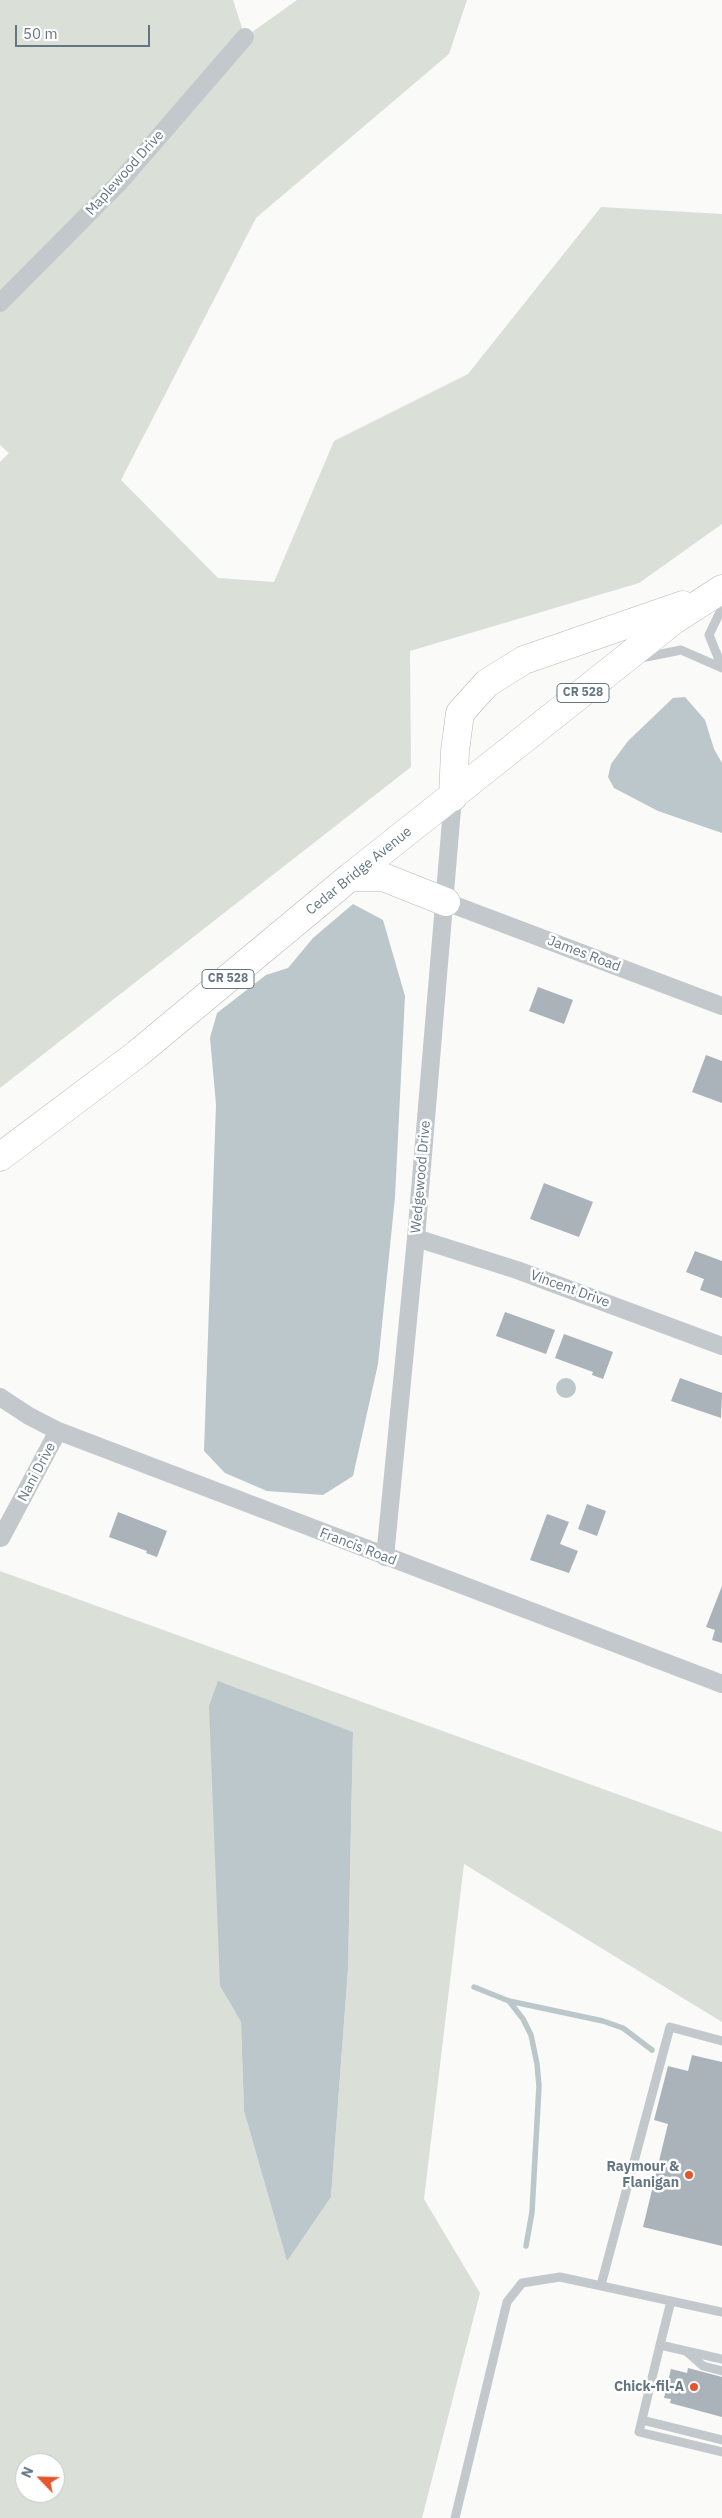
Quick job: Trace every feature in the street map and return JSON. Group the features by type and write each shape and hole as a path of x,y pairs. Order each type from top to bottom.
{"main road":[{"name":"Cedar Bridge Avenue","path":"0,1157 137,1054 350,877 674,620 720,597"},
{"path":"453,797 454,751 460,713 487,683 524,660 720,597"},
{"path":"350,877 384,877 446,902"}],"street":[{"name":"Maplewood Drive","path":"0,303 118,184 245,38"},
{"name":"Wedgewood Drive","path":"385,1557 416,1238 446,902 453,797"},
{"name":"James Road","path":"446,902 722,1006"},
{"name":"Vincent Drive","path":"416,1238 517,1270 722,1346"},
{"name":"Francis Road","path":"0,1397 29,1416 58,1431 722,1684"},
{"name":"Nani Drive","path":"1,1538 58,1431"}],"lane":[{"path":"720,597 709,635 722,668"},
{"path":"621,662 681,650 722,668"},
{"path":"600,2286 670,2027 722,2041"},
{"path":"455,2518 507,2302 522,2283 560,2277 722,2312"},
{"path":"671,2301 638,2432 722,2452"},
{"path":"660,2345 722,2359"},
{"path":"686,2351 703,2366 722,2371"},
{"path":"642,2420 722,2440"}],"shaded area":[{"path":"0,0 233,0 245,37 297,0 467,0 449,54 256,218 121,480 218,578 274,582 334,441 468,374 601,207 722,214 722,524 639,583 410,651 411,767 0,1088 0,462 9,453 0,445"},
{"path":"685,697 705,720 714,749 722,763 722,833 658,811 614,788 608,777 611,764 628,741 673,698"},
{"path":"353,904 383,920 405,996 395,1197 378,1364 353,1476 323,1495 267,1491 225,1473 204,1451 216,1104 210,1038 217,1013 266,975 288,968 313,938"},
{"path":"566,1378 573,1381 576,1388 573,1395 566,1398 559,1395 556,1388 559,1381"},
{"path":"0,1571 722,1832 722,2022 464,1864 424,2199 480,2293 422,2518 0,2518","holes":["298,1712 353,1732 348,1969 331,2197 287,2260 244,2111 241,2022 220,1986"]},
{"path":"218,1681 353,1732 348,1969 331,2197 287,2261 244,2111 241,2022 220,1986 209,1706"}],"building":[{"path":"538,987 573,1000 564,1024 529,1011"},
{"path":"706,1055 722,1061 722,1103 692,1092"},
{"path":"544,1183 593,1202 579,1237 530,1219"},
{"path":"695,1251 722,1261 722,1298 700,1290 704,1279 686,1272"},
{"path":"505,1312 555,1330 546,1354 496,1336"},
{"path":"564,1334 613,1352 603,1379 592,1375 593,1372 555,1358"},
{"path":"680,1378 722,1393 721,1418 671,1401"},
{"path":"587,1504 606,1511 597,1536 578,1529"},
{"path":"118,1512 167,1531 157,1557 146,1553 147,1551 109,1537"},
{"path":"547,1514 569,1522 560,1544 578,1551 569,1573 530,1560"},
{"path":"722,1586 722,1643 712,1640 715,1630 706,1627"},
{"name":"Raymour & Flanigan","path":"692,2055 722,2062 722,2246 643,2227 668,2124 654,2120 668,2066 688,2071"},
{"name":"Chick-fil-A","path":"688,2368 722,2377 722,2417 670,2403 671,2399 664,2398 671,2369 687,2373"}],"waterway":[{"path":"474,1987 509,2001 523,2019 531,2035 537,2064 539,2086 532,2212 526,2246"},
{"path":"509,2001 603,2021 623,2028 652,2050"}],"place":[{"name":"Raymour & Flanigan","path":"689,2175"},
{"name":"Chick-fil-A","path":"694,2387"}]}
